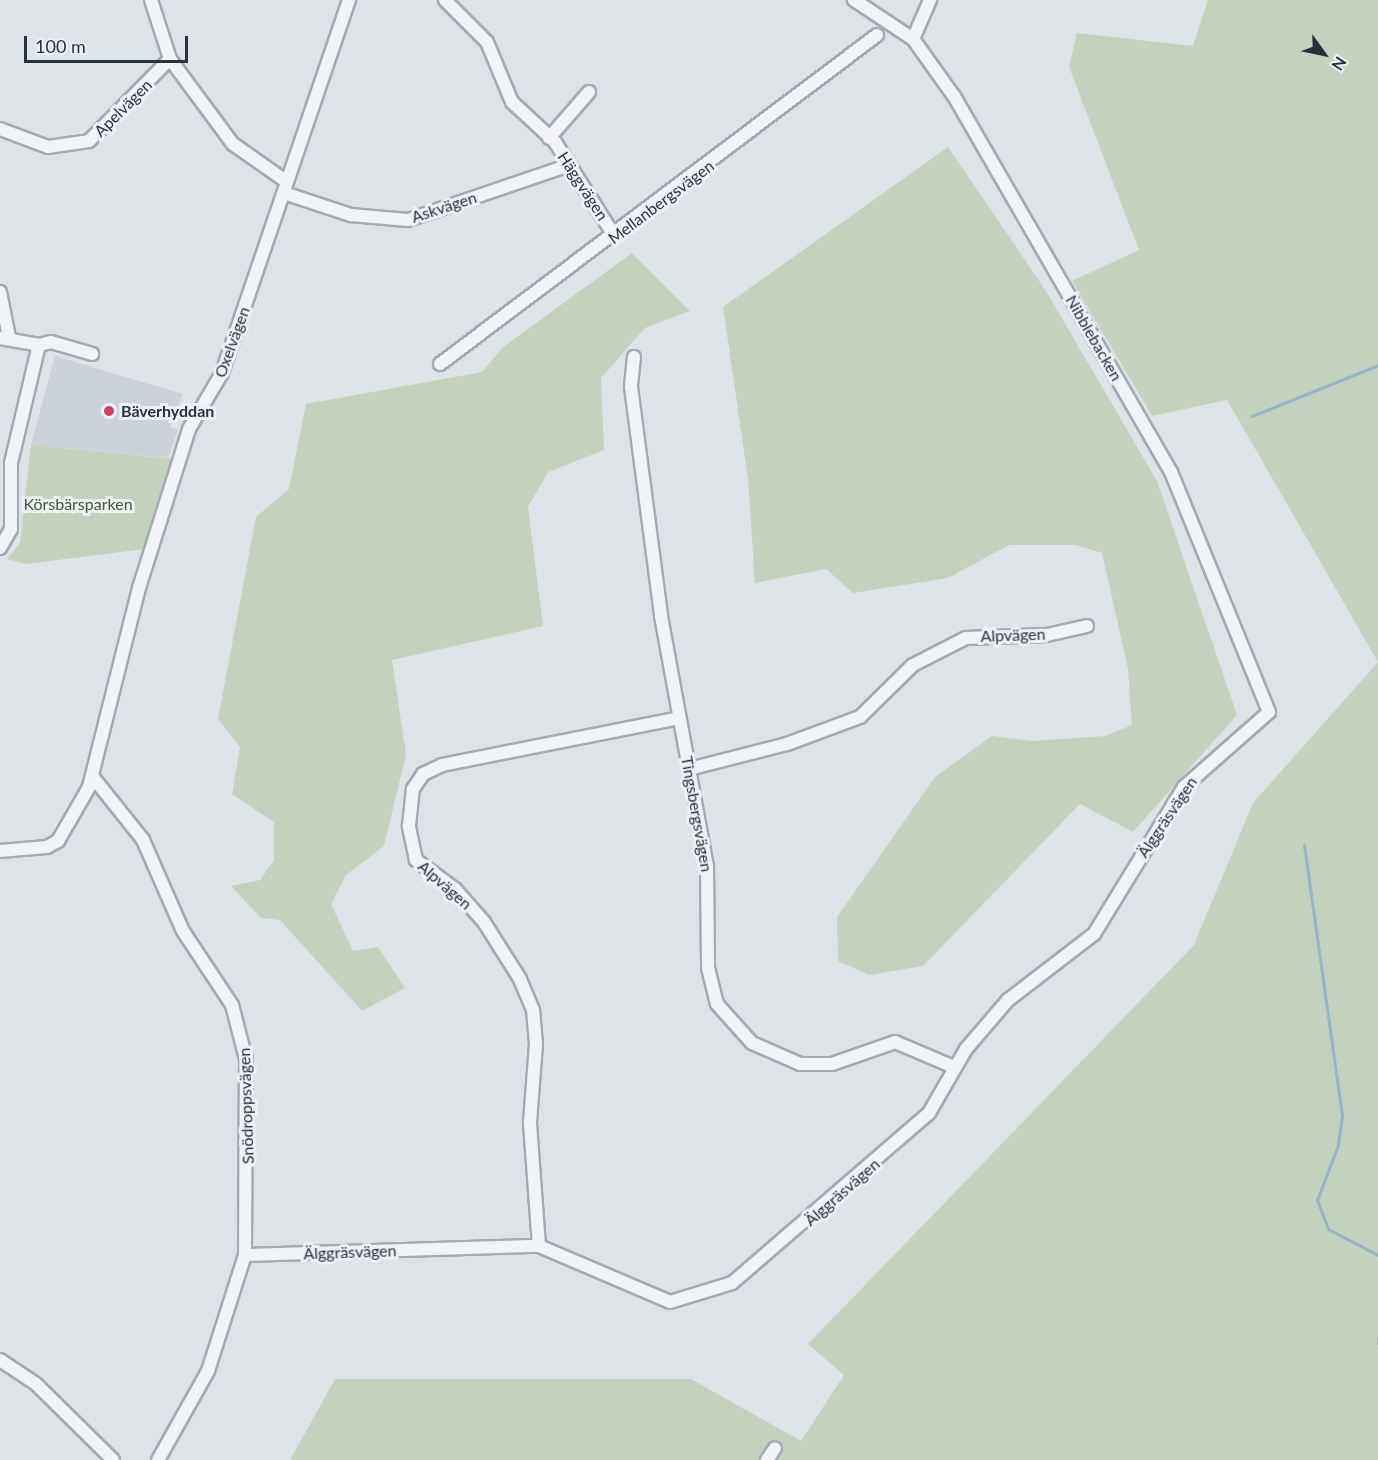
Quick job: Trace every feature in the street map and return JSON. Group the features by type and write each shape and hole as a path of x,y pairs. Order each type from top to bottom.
{"street":[{"name":"Askvägen","path":"151,0 170,58 233,144 285,188 351,215 408,220 567,166"},
{"name":"Oxelvägen","path":"0,851 47,847 58,841 90,781 139,588 189,429 222,373 349,0"},
{"name":"Häggvägen","path":"445,0 487,42 512,102 549,138 615,237"},
{"name":"Nibblebacken","path":"854,0 913,39 953,95 1172,472 1269,701 1265,718"},
{"path":"913,39 930,0"},
{"name":"Mellanbergsvägen","path":"440,364 615,237 877,35"},
{"name":"Apelvägen","path":"0,129 48,147 89,141 170,58"},
{"name":"Häggvägen","path":"549,138 589,92"},
{"path":"0,292 4,337 39,345 51,342 92,354"},
{"path":"0,548 11,529 10,463 39,345"},
{"name":"Tingsbergsvägen","path":"634,357 631,387 679,718 707,866 710,979 731,1025 763,1051 800,1064 832,1064 895,1042 954,1066"},
{"name":"Alpvägen","path":"689,769 787,744 860,717 913,665 966,638 1047,635 1086,626"},
{"name":"Alpvägen","path":"539,1246 530,1122 536,1044 533,1010 484,922 455,889 416,860 409,826 413,789 423,774 442,765 679,718"},
{"name":"Älggräsvägen","path":"245,1255 539,1246 670,1302 732,1282 929,1113 954,1066 1008,1000 1094,934 1184,786 1265,718"},
{"name":"Snödroppsvägen","path":"90,781 143,840 183,931 222,985 238,1022 247,1086 245,1255 208,1371 158,1460"},
{"path":"0,1360 36,1384 113,1460"},
{"path":"767,1460 775,1448"}],"shaded area":[{"name":"Bäverhyddan","path":"55,356 183,394 170,427 178,430 168,458 31,445"}],"green space":[{"path":"1208,0 1378,0 1378,662 1227,400 1152,416 1072,281 1139,250 1069,67 1077,33 1193,46"},
{"path":"948,147 1046,291 1157,481 1237,715 1133,832 1080,804 923,966 869,975 838,961 837,917 935,777 992,736 1032,741 1105,736 1132,725 1128,669 1102,553 1076,545 1009,545 948,578 853,593 826,569 755,583 748,479 723,307"},
{"path":"632,253 690,311 645,328 601,378 604,450 548,472 528,507 543,626 392,660 406,755 384,846 346,875 331,904 353,951 378,947 405,988 362,1011 280,920 261,918 231,886 260,880 274,860 274,822 232,794 240,747 218,719 256,517 289,489 306,404 482,372 502,348"},
{"name":"Körsbärsparken","path":"31,445 173,459 145,549 26,564 7,559 20,543"},
{"path":"1378,662 1378,1460 290,1460 335,1379 691,1379 801,1441 844,1375 808,1344 1194,945 1253,803"}],"waterway":[{"path":"1252,416 1378,365"},
{"path":"1304,845 1342,1116 1338,1145 1317,1200 1328,1229 1378,1255"},
{"path":"1378,1337 1378,1343"}],"place":[{"name":"Bäverhyddan","path":"109,411"}]}
